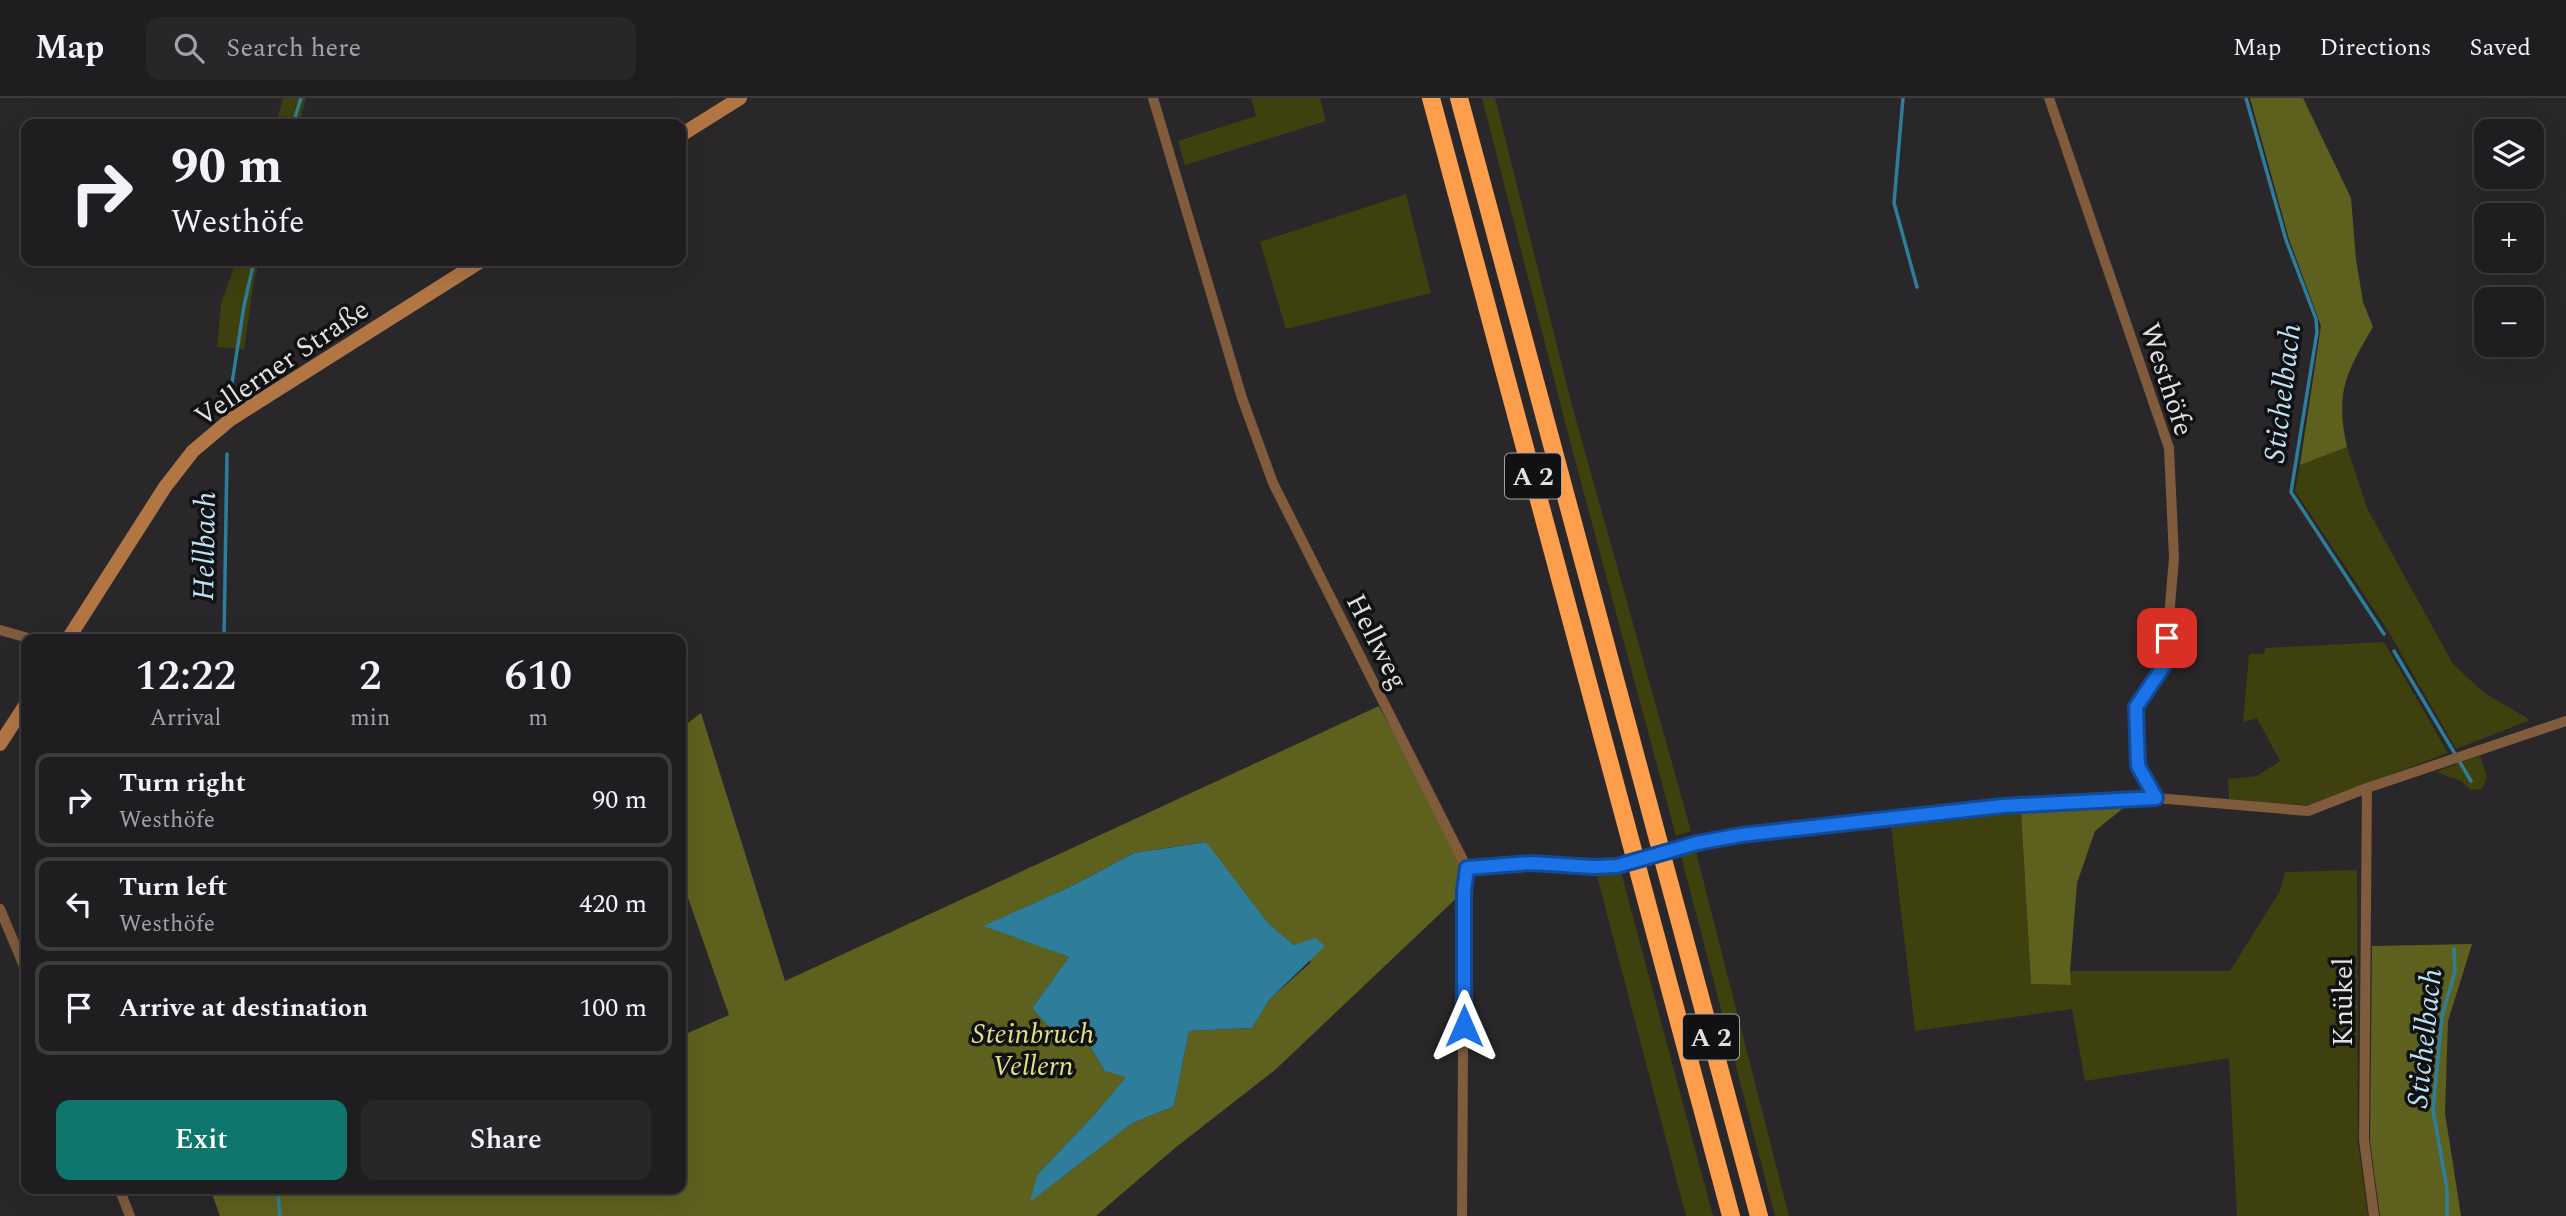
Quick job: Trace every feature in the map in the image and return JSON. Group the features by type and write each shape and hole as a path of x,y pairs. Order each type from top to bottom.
{"highway":[{"name":"A 2","path":"1431,98 1731,1216"},
{"name":"A 2","path":"1460,98 1759,1216"}],"main road":[{"path":"686,132 740,98"},
{"name":"Vellerner Straße","path":"71,634 165,487 193,451 231,419 473,266"},
{"path":"0,744 21,712"}],"street":[{"name":"Hellweg","path":"1153,98 1242,398 1273,483 1467,868"},
{"name":"Westhöfe","path":"2049,98 2169,448 2174,558 2165,664 2136,707 2138,766 2156,798"},
{"path":"0,630 21,636"},
{"path":"1462,1216 1464,891 1467,868 1531,863 1617,866 1697,843 1741,835 2003,806 2156,798 2308,811 2367,788 2566,722"},
{"name":"Knükel","path":"2367,788 2364,1140 2374,1216"},
{"path":"0,909 21,959"},
{"path":"121,1194 130,1216"}],"shaded area":[{"path":"283,98 306,98 300,119 277,119"},
{"path":"1251,98 1320,98 1326,121 1185,165 1178,141 1256,116"},
{"path":"1482,98 1495,98 1570,398 1691,831 1676,836 1572,449"},
{"path":"1406,194 1431,293 1286,329 1260,242"},
{"path":"234,266 258,266 244,349 217,347 221,304"},
{"path":"2347,447 2367,508 2453,664 2483,692 2530,720 2456,749 2387,629 2295,491 2300,465"},
{"path":"2384,642 2448,753 2309,805 2229,802 2228,779 2257,776 2280,761 2257,718 2243,722 2249,654 2264,654 2265,648"},
{"path":"2480,755 2487,777 2482,789 2471,790 2461,781 2436,772"},
{"path":"2021,811 2031,984 2070,985 2070,971 2230,971 2280,891 2285,872 2357,870 2358,1142 2368,1216 2237,1216 2229,1058 2085,1081 2072,1009 1915,1031 1891,826"},
{"path":"1696,852 1789,1216 1775,1216 1681,856"},
{"path":"1621,872 1713,1216 1686,1216 1597,876"}],"green space":[{"path":"2250,98 2303,98 2351,198 2363,302 2373,327 2345,384 2342,412 2347,447 2300,465 2321,326 2289,239"},
{"name":"Steinbruch Vellern","path":"1379,706 1467,868 1464,891 1275,1070 1175,1148 1096,1216 220,1216 212,1194 686,1194 686,1034 729,1015 686,892 686,724 701,713 785,981","holes":["1205,842 1268,923 1294,945 1315,939 1310,963 1270,999 1252,1028 1189,1031 1174,1106 1131,1124 1031,1201 1037,1175 1127,1076 1105,1071 1086,1040 1050,1028 1032,1008 1069,957 984,926 1074,885 1134,853"]},
{"path":"2127,805 2095,831 2077,883 2071,985 2031,984 2021,811"},
{"path":"2472,944 2448,1021 2445,1113 2461,1216 2380,1216 2370,1141 2372,946"}],"water":[{"path":"1206,842 1268,923 1294,945 1315,938 1325,946 1270,999 1252,1028 1189,1031 1174,1106 1131,1124 1030,1202 1037,1175 1126,1077 1105,1071 1086,1040 1050,1028 1032,1008 1069,957 983,926 1074,885 1134,853"}],"waterway":[{"name":"Hellbach","path":"295,119 301,98"},
{"path":"1903,98 1894,203 1917,287"},
{"name":"Stichelbach","path":"2246,98 2286,240 2316,319 2317,332 2291,492 2384,634"},
{"name":"Hellbach","path":"228,409 253,266"},
{"name":"Hellbach","path":"224,634 227,454"},
{"name":"Stichelbach","path":"2394,651 2471,781"},
{"name":"Stichelbach","path":"2447,1216 2447,1189 2433,1110 2442,1016 2455,971 2454,949"},
{"name":"Hellbach","path":"278,1195 280,1216"}],"route":[{"path":"1464,1026 1464,891 1467,868 1531,863 1617,866 1697,843 1741,835 2003,806 2156,798 2138,766 2136,707 2165,664 2167,638"}]}
